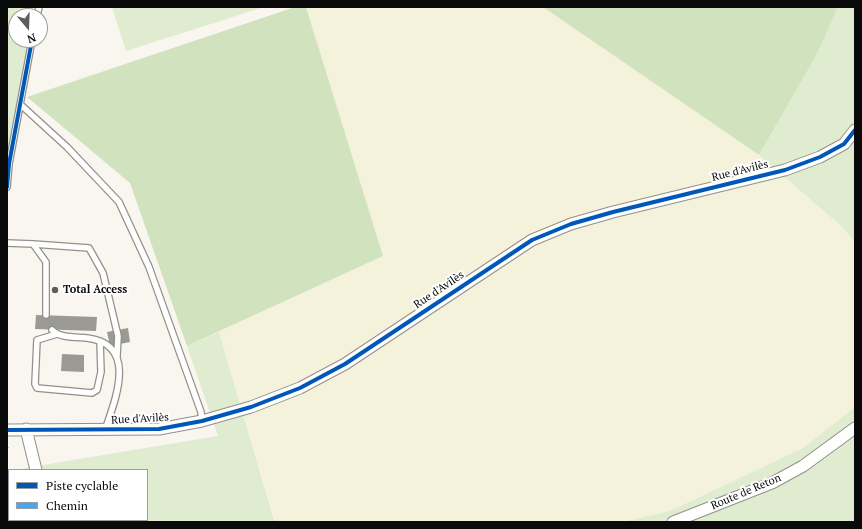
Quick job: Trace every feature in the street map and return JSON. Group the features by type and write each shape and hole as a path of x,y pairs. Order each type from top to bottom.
{"street":[{"name":"Rue d'Avilès","path":"26,429 159,429 202,421 251,406 300,388 345,364 532,240 571,224 613,212 785,170 820,157 844,144 855,130"},
{"name":"Route de Reton","path":"673,522 772,484 803,466 855,428"},
{"path":"7,430 26,429 36,469"}],"lane":[{"path":"7,187 9,164 31,48"},
{"path":"21,105 67,147 119,202 149,267 201,412 202,421"},
{"path":"7,243 89,248 103,274 118,336 119,388 105,430"},
{"path":"33,244 46,262 46,315"},
{"path":"52,330 57,334"},
{"path":"100,341 101,372 98,390 92,393 37,388 35,384 37,340 40,338 57,334 100,341 114,350 118,356"}],"shaded area":[{"path":"306,7 543,7 759,155 841,226 855,242 855,407 803,448 670,511 622,522 288,522 275,520 219,332 383,256"}],"green space":[{"path":"7,7 33,7 8,8 8,48 27,48 7,154"},
{"path":"112,7 264,7 126,51"},
{"path":"295,7 306,7 383,256 187,346 130,183 27,97"},
{"path":"543,7 838,7 816,56 759,155"},
{"path":"838,7 855,7 855,242 841,226 759,155 816,56"},
{"path":"219,332 274,520 288,522 35,522 148,521 148,469 25,468 218,436 187,346"},
{"path":"855,407 855,522 622,522 670,511 803,448"}],"building":[{"path":"36,315 97,317 96,331 35,329"},
{"path":"128,328 130,342 110,346 107,332"},
{"path":"62,354 84,355 84,372 61,371"}],"cycle path":[{"path":"7,187 9,164 31,48"},
{"path":"7,430 159,429 202,421 251,407 300,388 345,364 532,240 571,224 613,212 785,170 820,157 844,144 855,130"}],"place":[{"name":"Total Access","path":"55,290"}]}
